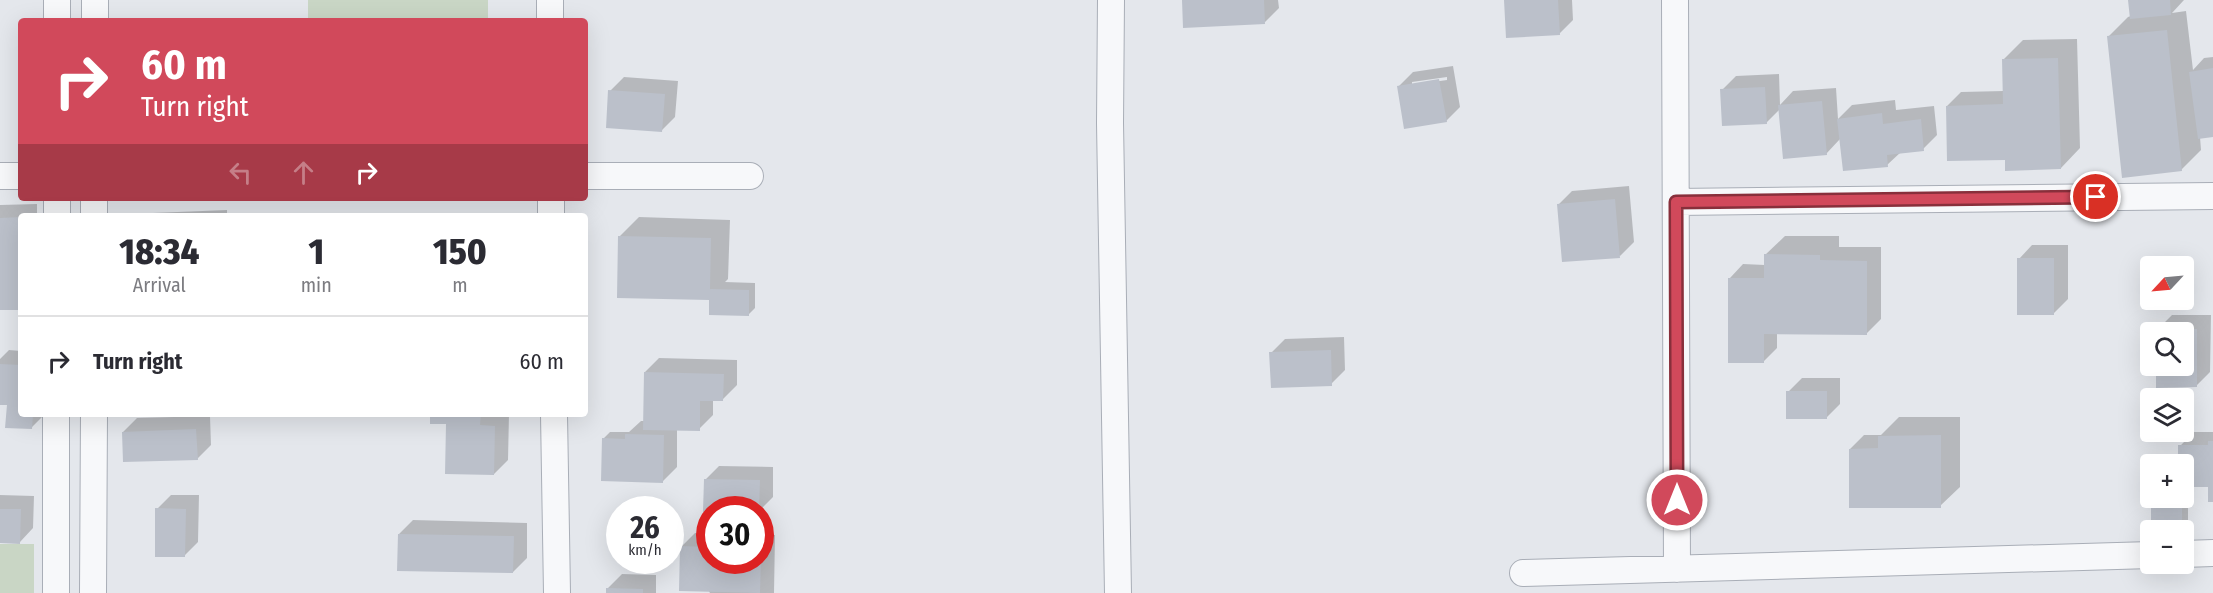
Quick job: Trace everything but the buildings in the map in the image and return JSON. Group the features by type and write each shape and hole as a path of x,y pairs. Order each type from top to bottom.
{"street":[{"path":"57,0 57,18"},
{"path":"95,0 95,18"},
{"path":"550,0 550,18"},
{"path":"1111,0 1110,123 1118,593"},
{"path":"1675,0 1677,569"},
{"path":"0,176 18,176"},
{"path":"588,176 750,176"},
{"path":"1676,202 2213,196"},
{"path":"56,417 56,593"},
{"path":"93,593 94,417"},
{"path":"554,417 556,593"},
{"path":"2194,554 2213,553"},
{"path":"1523,573 2140,555"}],"green space":[{"path":"308,0 488,0 488,18 308,18"},
{"path":"0,544 34,544 34,593 0,593"}],"route":[{"path":"1677,500 1676,202 2096,197"}]}
